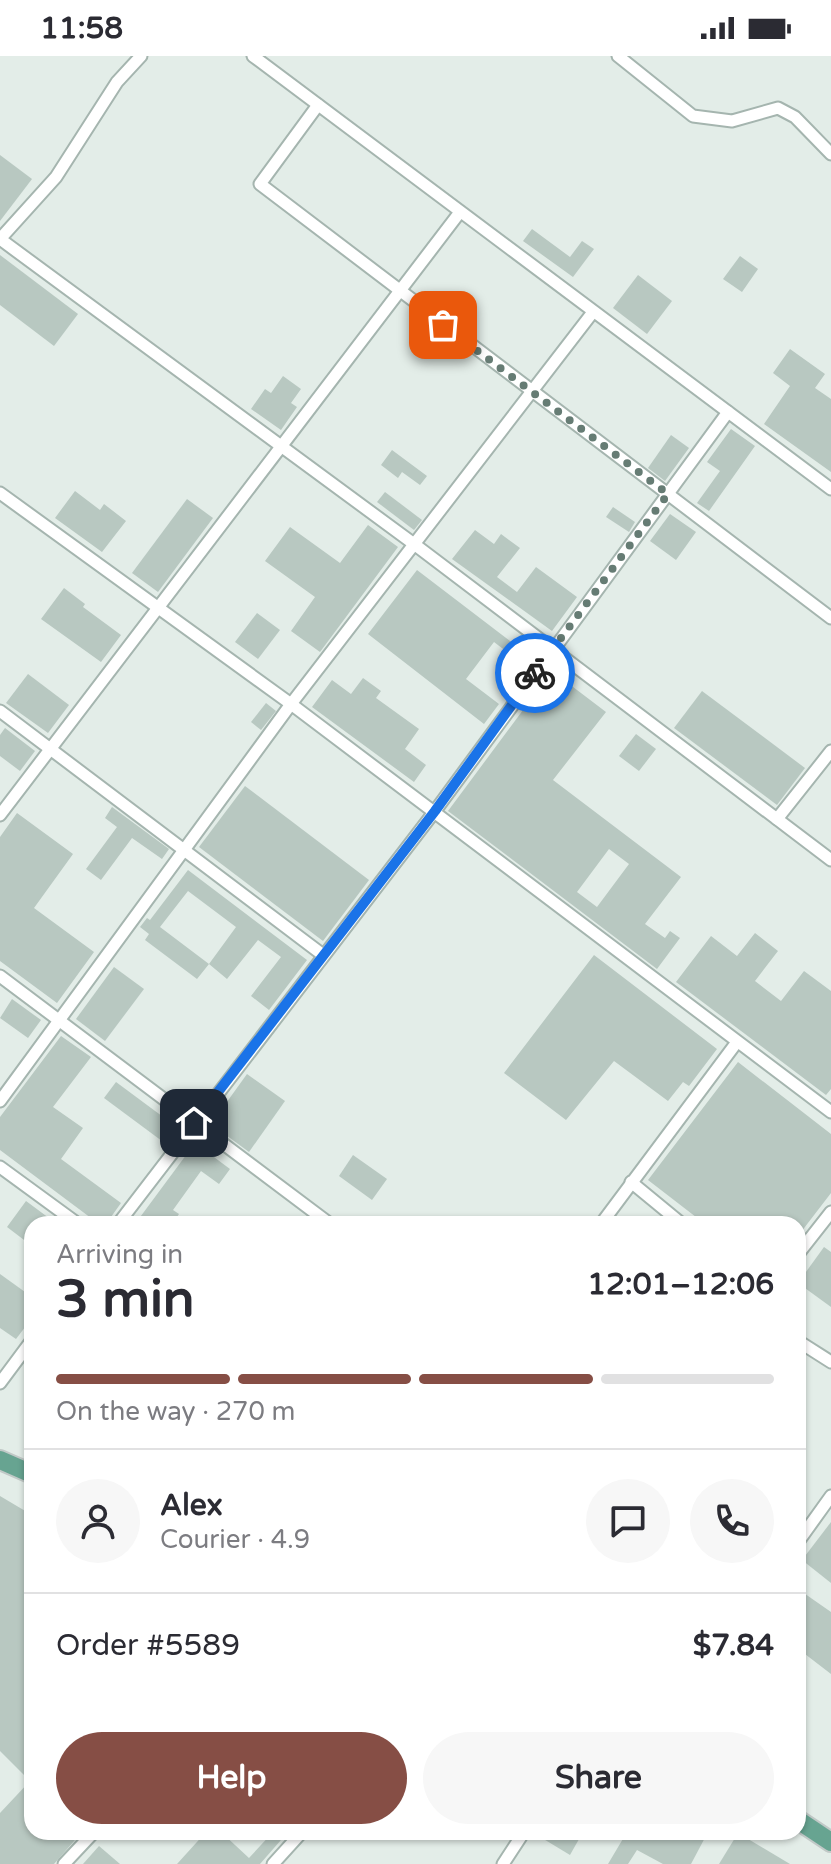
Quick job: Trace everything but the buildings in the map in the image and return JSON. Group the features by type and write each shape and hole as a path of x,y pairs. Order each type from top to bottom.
{"main road":[{"path":"0,1460 24,1470"},
{"path":"806,1825 831,1842"}],"street":[{"path":"141,56 117,82 56,177 0,239 414,544 831,860"},
{"path":"253,56 831,489"},
{"path":"618,56 693,116 732,121 778,108 795,117 831,154"},
{"path":"318,105 260,184 831,618"},
{"path":"0,815 460,212"},
{"path":"0,1101 291,704 593,312"},
{"path":"124,1216 435,811 728,412"},
{"path":"0,493 159,606 435,811 831,1112"},
{"path":"0,711 323,955"},
{"path":"777,819 831,751"},
{"path":"0,976 319,1216"},
{"path":"607,1216 737,1042"},
{"path":"0,1167 67,1216"},
{"path":"631,1182 672,1216"},
{"path":"806,1244 831,1212"},
{"path":"806,1346 831,1362"},
{"path":"0,1383 24,1351"},
{"path":"806,1531 831,1496"},
{"path":"64,1864 86,1840"},
{"path":"273,1864 295,1840"},
{"path":"503,1864 519,1840"}],"way so far":[{"path":"443,325 668,494 535,673"}],"route":[{"path":"194,1123 435,811 535,673"}]}
